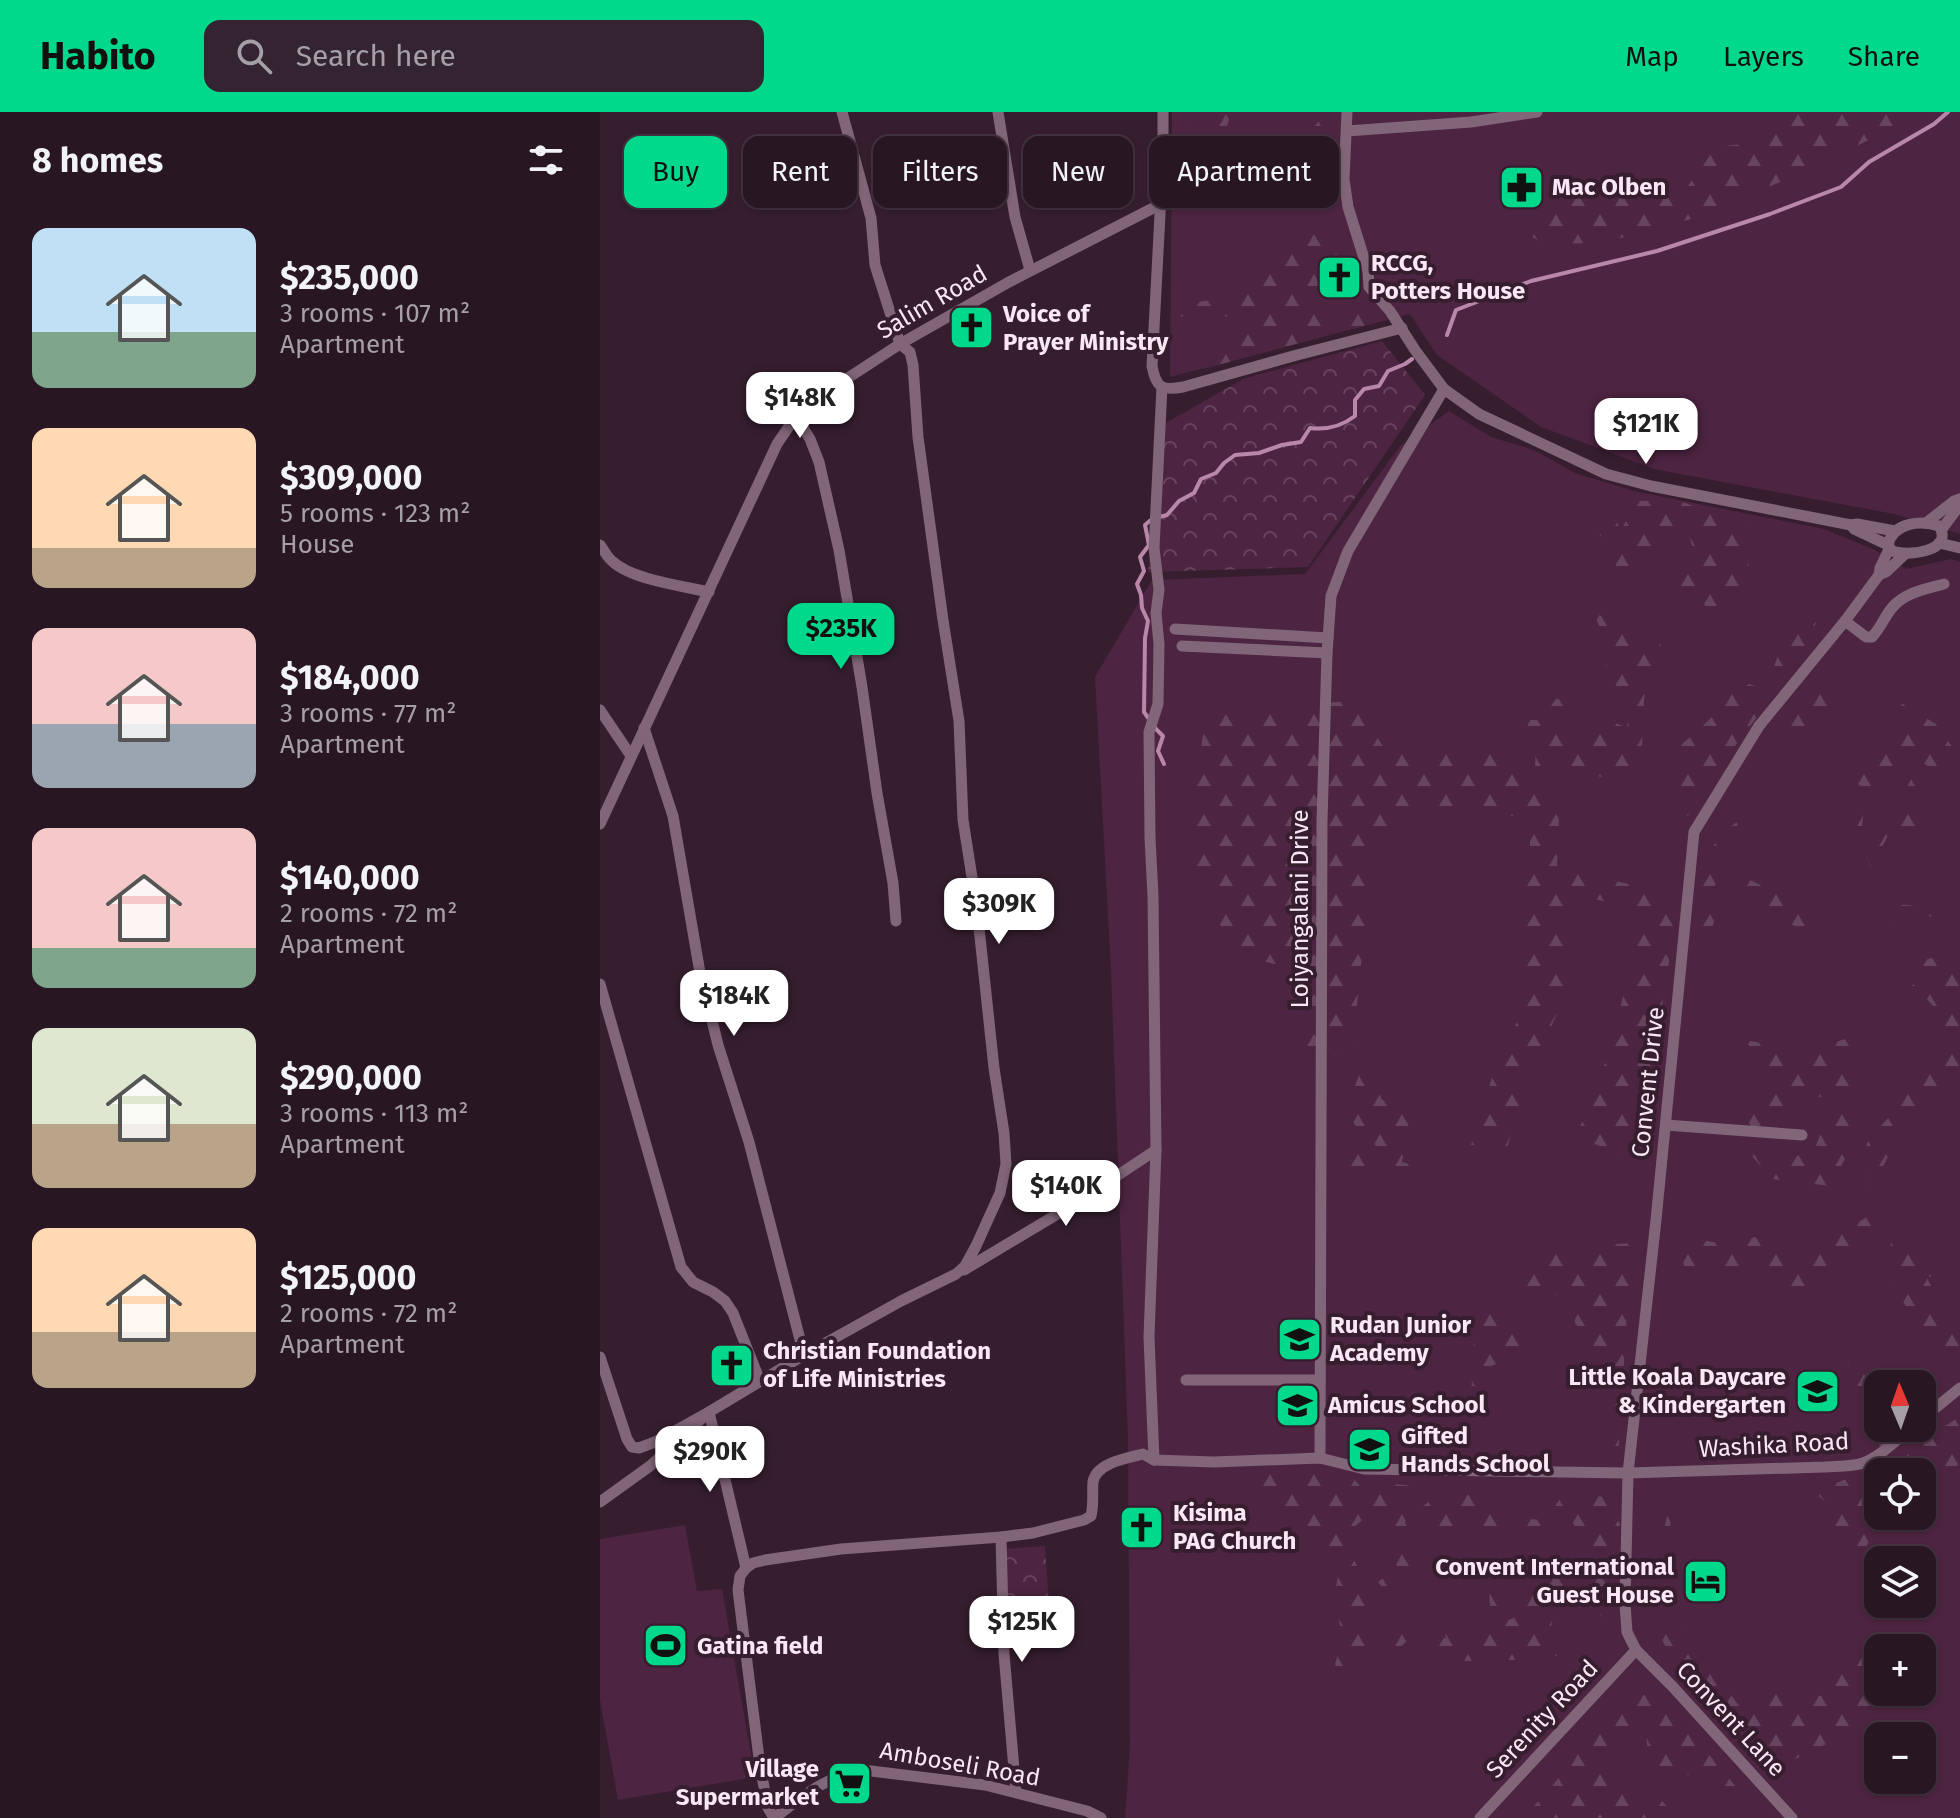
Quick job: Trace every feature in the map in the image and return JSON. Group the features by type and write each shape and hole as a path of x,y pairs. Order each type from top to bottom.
{"street":[{"path":"842,112 871,218 875,265 900,344 910,352 913,365 918,437 959,721 963,820 977,909 1005,1148 1006,1164 1000,1193 976,1246 965,1266 956,1274"},
{"path":"998,112 1015,217 1030,270"},
{"path":"1162,136 1163,112"},
{"path":"1347,112 1344,179 1353,225 1368,271 1369,287 1444,389 1479,414 1606,474 1651,486 1851,525 1895,531 1908,525 1926,523 1939,526 1942,535 1960,548"},
{"path":"1347,131 1471,122 1537,112"},
{"name":"Salim Road","path":"600,824 749,502 777,444 796,416 808,404 900,344 1030,270 1153,208"},
{"path":"1161,208 1152,366 1155,382 1162,387 1169,390 1203,383 1402,328"},
{"path":"1154,1460 1149,1337 1156,1150 1149,732 1158,704 1156,613 1159,590 1154,548 1162,387"},
{"name":"Loiyangalani Drive","path":"1320,1458 1322,821 1331,596 1348,551 1444,389"},
{"path":"796,416 819,462 839,550 893,883 896,921"},
{"path":"1926,523 1960,499 1942,535"},
{"path":"1851,525 1897,554 1904,555"},
{"name":"Convent Drive","path":"1636,1650 1626,1625 1628,1473 1694,832 1759,726 1879,575 1895,531"},
{"path":"1942,535 1960,541"},
{"name":"Convent Drive","path":"1879,575 1904,555 1930,549 1942,535"},
{"path":"600,545 612,561 636,574 709,592"},
{"path":"1845,621 1866,637 1872,637 1892,607 1900,601 1944,584"},
{"path":"1175,629 1328,638"},
{"path":"1182,646 1327,653"},
{"path":"600,710 631,756"},
{"path":"644,728 673,816 699,967 718,1045 749,1142 804,1355"},
{"path":"600,984 681,1267 693,1282 725,1301 733,1313 760,1381"},
{"path":"1666,1125 1802,1135"},
{"path":"600,1357 627,1439 632,1447 639,1448 709,1412 901,1301 956,1274 1076,1203 1156,1150"},
{"path":"1186,1380 1319,1380"},
{"path":"1936,1408 1960,1388"},
{"path":"600,1502 650,1466 709,1412"},
{"path":"709,1412 746,1568"},
{"name":"Washika Road","path":"1628,1473 1851,1465 1879,1455 1894,1442"},
{"path":"774,1818 768,1808 760,1766 738,1590 740,1576 753,1563 827,1551 1033,1533 1084,1520 1091,1516 1093,1508 1096,1472 1143,1454 1154,1460 1214,1462 1320,1458 1364,1469 1628,1473"},
{"path":"1001,1537 1004,1654 1016,1792"},
{"name":"Serenity Road","path":"1480,1818 1636,1650"},
{"name":"Convent Lane","path":"1636,1650 1792,1818"},
{"name":"Amboseli Road","path":"774,1818 816,1786 863,1770 958,1781 1016,1792 1087,1811 1101,1818"}],"green space":[{"path":"1172,112 1960,112 1960,534 1894,514 1654,469 1541,427 1437,355 1410,314 1170,377 1171,208 1339,208 1339,136 1172,136"},
{"path":"1189,112 1235,112 1230,116 1225,136 1189,136"},
{"path":"1773,112 1918,112 1873,138 1792,177 1695,218 1606,242 1545,245 1518,228 1588,190 1640,179 1685,190 1716,147 1768,141"},
{"path":"1322,117 1331,136 1278,136 1284,131 1311,131"},
{"path":"1319,230 1341,244 1340,277 1309,309 1362,305 1374,323 1203,369 1212,344 1240,335 1228,316 1206,319 1171,315 1202,301 1240,299"},
{"path":"1382,341 1425,395 1308,567 1148,572 1164,424 1243,379"},
{"path":"1449,411 1491,437 1534,450 1575,473 1634,491 1824,529 1873,549 1906,569 1951,559 1960,562 1960,1818 1125,1818 1130,1746 1128,1441 1111,971 1095,677 1152,580 1305,574 1400,446"},
{"path":"1677,500 1759,530 1747,570 1723,615 1676,590 1694,553 1686,524 1662,540 1633,590 1617,587 1615,547 1590,528 1611,511 1621,530 1638,501"},
{"path":"1594,613 1648,635 1661,645 1648,675 1641,768 1633,779 1535,772 1536,734 1522,720 1541,720 1556,699 1573,700 1568,715 1571,731 1609,720 1627,728 1628,698 1606,675 1606,644"},
{"path":"1816,622 1807,652 1734,747 1696,813 1678,819 1678,747 1713,716 1722,692 1735,680 1766,689 1787,630"},
{"path":"1823,682 1838,697 1823,732 1799,748 1790,727"},
{"path":"1354,700 1384,748 1447,746 1508,756 1559,815 1557,866 1679,897 1662,1007 1648,1164 1576,1137 1603,1070 1647,909 1565,894 1563,999 1530,1076 1507,1148 1471,1145 1495,1068 1527,1001 1519,930 1530,864 1530,817 1414,811 1373,848 1353,1043 1306,1076 1304,970 1232,955 1189,846 1205,717"},
{"path":"1896,700 1936,724 1953,748 1936,771 1916,759 1868,792 1854,781 1858,756 1891,748 1906,730"},
{"path":"1912,777 1933,783 1913,807 1934,835 1916,829 1889,834 1871,867 1843,818 1864,808 1862,827 1872,843 1878,827 1896,811"},
{"path":"1737,822 1740,841 1722,863 1709,905 1715,920 1703,948 1698,912 1706,861 1720,834"},
{"path":"1746,878 1814,911 1810,950 1797,927 1748,903"},
{"path":"1888,904 1955,914 1958,929 1925,914 1918,932 1895,937"},
{"path":"1931,958 1960,966 1960,1071 1953,1083 1930,1088 1919,1112 1893,1147 1872,1188 1859,1164 1869,1139 1891,1115 1905,1082 1932,1060 1950,1037 1932,1028 1922,1016 1934,1007 1924,996 1914,1007 1900,998 1915,983 1904,968"},
{"path":"1855,1036 1852,1078 1854,1141 1831,1186 1772,1179 1745,1148 1780,1158 1813,1154 1835,1094 1809,1099 1792,1118 1753,1131 1744,1112 1776,1094 1764,1068 1745,1040 1777,1046 1817,1048"},
{"path":"1365,1059 1382,1100 1412,1103 1402,1162 1444,1172 1337,1167 1347,1157 1377,1147 1354,1124 1352,1094"},
{"path":"1909,1202 1872,1242 1833,1256 1810,1288 1775,1286 1747,1265 1685,1271 1678,1235 1733,1246 1774,1229 1789,1258 1867,1217"},
{"path":"1898,1232 1935,1259 1956,1280 1926,1276 1948,1318 1960,1321 1960,1378 1903,1302 1886,1271 1885,1257"},
{"path":"1636,1243 1628,1298 1618,1459 1609,1410 1611,1361 1591,1344 1575,1323 1574,1296 1521,1294 1547,1253 1594,1245"},
{"path":"1514,1307 1526,1332 1514,1359 1487,1367 1485,1426 1471,1398 1474,1338 1488,1309"},
{"path":"1843,1336 1871,1370 1864,1370 1864,1394 1851,1382"},
{"path":"1960,1416 1960,1463 1936,1486 1936,1458 1896,1458 1906,1454 1838,1451 1864,1426 1864,1442 1936,1442 1936,1423 1947,1425"},
{"path":"1271,1471 1323,1472 1353,1478 1372,1500 1394,1484 1426,1487 1405,1522 1413,1543 1415,1574 1392,1598 1378,1582 1396,1568 1399,1547 1385,1533 1391,1517 1366,1517 1342,1537 1374,1600 1375,1610 1369,1627 1380,1633 1397,1630 1401,1612 1415,1615 1414,1635 1398,1649 1371,1651 1357,1658 1349,1692 1335,1664 1342,1640 1335,1591 1339,1572 1320,1552 1303,1543 1248,1480"},
{"path":"1864,1472 1864,1530 1872,1530 1864,1552 1822,1533 1840,1517 1815,1492"},
{"path":"1565,1492 1604,1497 1620,1524 1616,1606 1601,1617 1594,1600 1594,1554 1589,1536 1575,1530 1572,1519 1558,1531 1531,1535 1502,1529 1492,1539 1480,1530 1429,1531 1413,1513 1440,1494 1481,1495 1512,1518 1545,1520"},
{"path":"1672,1494 1666,1600 1690,1640 1737,1703 1782,1691 1821,1696 1832,1660 1864,1638 1864,1706 1869,1706 1859,1728 1781,1766 1738,1737 1671,1656 1646,1612"},
{"name":"Gatina field","path":"685,1525 697,1591 722,1589 755,1777 618,1800 600,1700 600,1539"},
{"path":"1045,1546 1050,1620 1008,1621 1004,1549"},
{"path":"1580,1575 1578,1599 1554,1610 1550,1633 1567,1655 1460,1661 1431,1654 1423,1638 1446,1638 1441,1623 1456,1619 1469,1636 1489,1629 1488,1576 1509,1620 1526,1612 1520,1587 1543,1578"},
{"path":"1627,1690 1664,1701 1737,1788 1719,1808 1699,1775 1672,1776 1649,1763 1645,1725 1601,1769 1614,1784 1656,1794 1677,1818 1523,1818 1553,1785"}],"waterway":[{"path":"1447,335 1456,310 1531,281 1657,251 1841,187 1869,162 1934,124 1948,112"},
{"path":"1164,764 1158,751 1163,736 1144,712 1148,621 1137,584 1144,571 1140,557 1149,545 1145,525 1152,519 1167,515 1179,501 1194,493 1201,479 1216,473 1235,455 1259,453 1301,442 1310,428 1334,426 1355,416 1355,400 1364,389 1379,386 1388,371 1412,359"}],"place":[{"name":"Mac Olben","path":"1521,187"},
{"name":"RCCG, Potters House","path":"1340,277"},
{"name":"Voice of Prayer Ministry","path":"972,328"},
{"name":"Rudan Junior Academy","path":"1299,1339"},
{"name":"Christian Foundation of Life Ministries","path":"732,1365"},
{"name":"Little Koala Daycare & Kindergarten","path":"1817,1391"},
{"name":"Amicus School","path":"1297,1405"},
{"name":"Gifted Hands School","path":"1370,1450"},
{"name":"Kisima PAG Church","path":"1142,1527"},
{"name":"Convent International Guest House","path":"1705,1581"},
{"name":"Gatina field","path":"666,1646"},
{"name":"Village Supermarket","path":"850,1783"}]}
